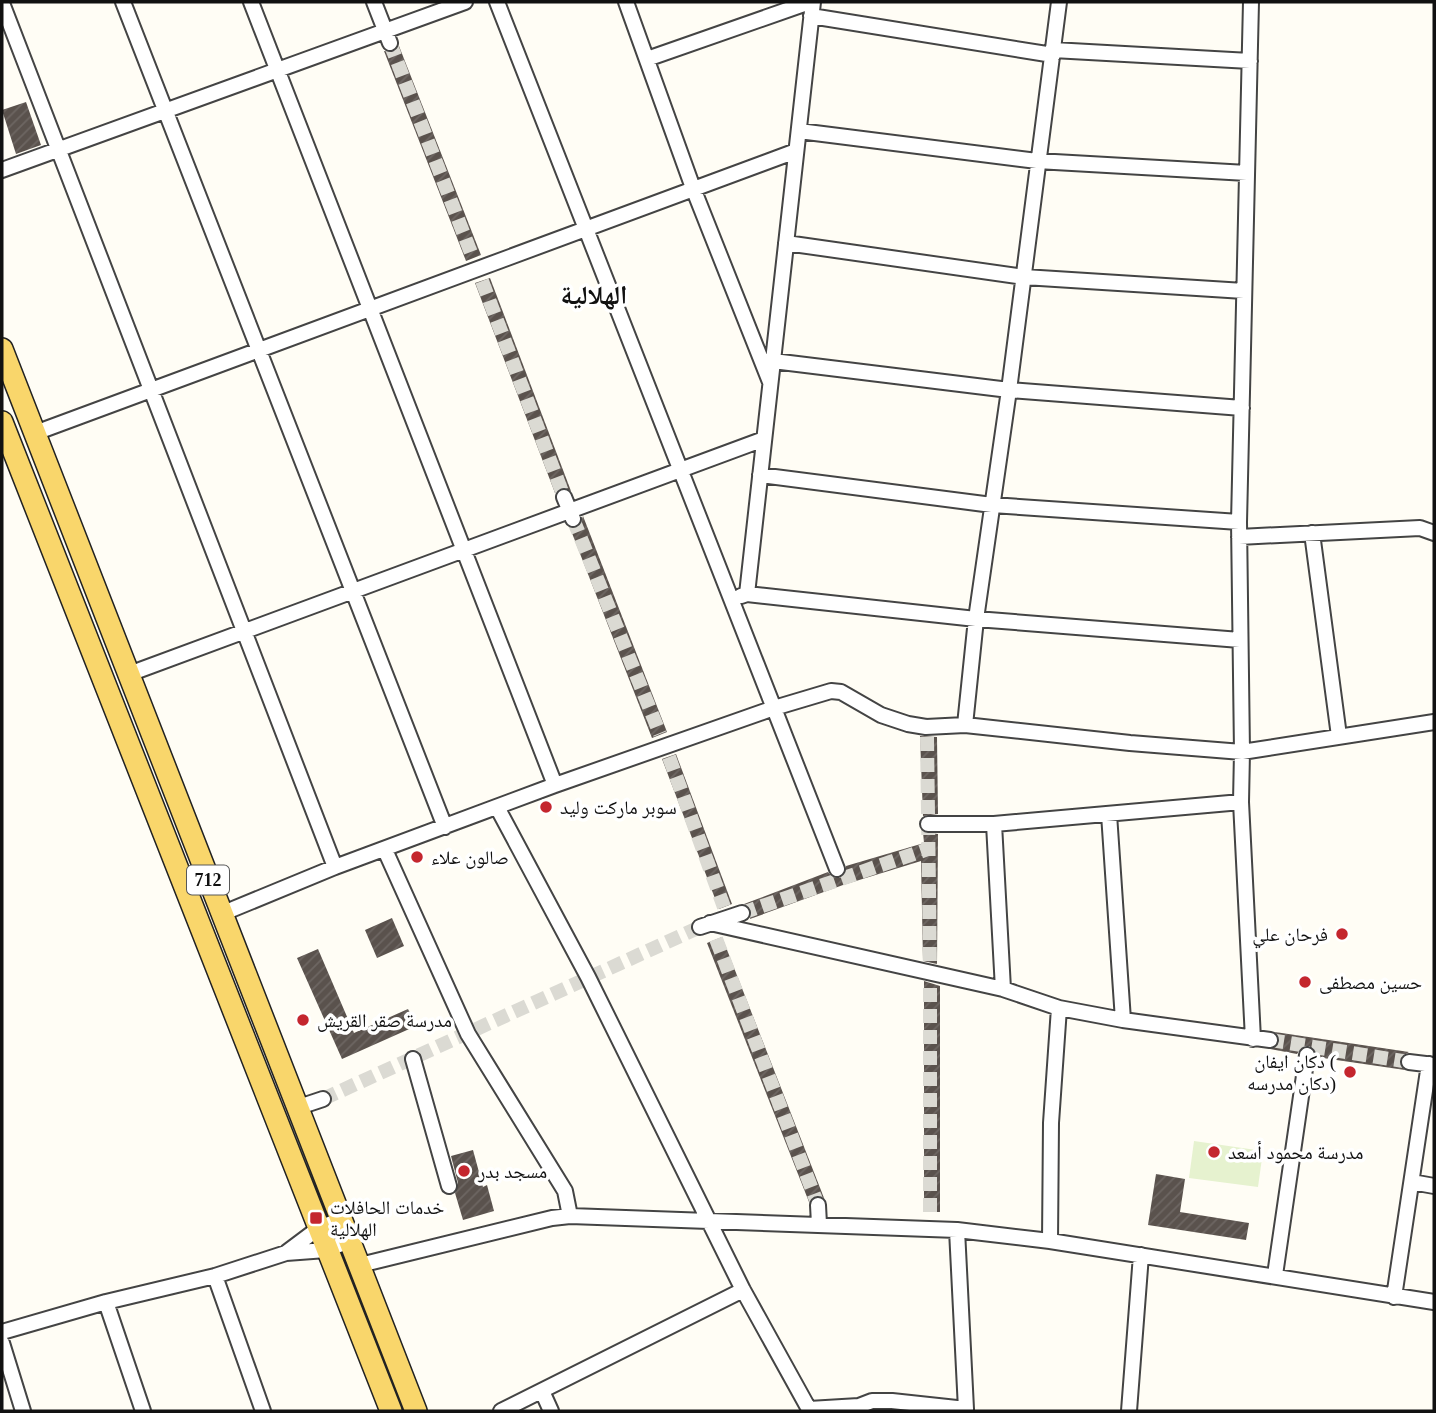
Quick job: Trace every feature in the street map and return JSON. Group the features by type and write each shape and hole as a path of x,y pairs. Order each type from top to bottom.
{"main road":[{"name":"712","path":"2,349 416,1411"},
{"name":"712","path":"2,422 391,1411"}],"street":[{"path":"123,2 445,827"},
{"path":"251,2 555,785"},
{"path":"374,2 387,37"},
{"path":"2,170 278,70 387,37 466,2"},
{"path":"498,2 680,469 740,596 774,708 837,869"},
{"path":"626,2 693,188 770,383"},
{"path":"965,724 976,619 1009,390 1059,2"},
{"path":"1251,2 1239,529 1241,802 1253,1039"},
{"path":"2,4 335,867"},
{"path":"647,59 812,7 1053,52 1250,61"},
{"path":"740,596 760,475 812,7"},
{"path":"799,131 1037,161 1247,173"},
{"path":"35,433 796,151"},
{"path":"786,243 1024,277 1244,291"},
{"path":"773,361 1009,390 1242,408"},
{"path":"129,674 764,439"},
{"path":"760,475 992,505 1239,529 1312,533 1420,528 1434,533"},
{"path":"1312,533 1339,736"},
{"path":"740,596 976,619 1240,640"},
{"path":"221,914 335,867 555,785 774,708 831,691 841,692 881,715 927,732 965,724 1130,743 1242,752 1434,722"},
{"path":"928,824 994,824 1241,802"},
{"path":"497,807 588,977 743,1290 809,1410 859,1406 872,1401 966,1409 957,1230"},
{"path":"1109,814 1123,1020"},
{"path":"994,824 1003,989"},
{"path":"385,850 468,1034 565,1191 570,1216"},
{"path":"705,925 732,912"},
{"path":"705,925 1003,989 1059,1008 1123,1020 1270,1040"},
{"path":"705,925 716,939"},
{"path":"1049,1241 1051,1123 1059,1008"},
{"path":"1275,1275 1307,1055"},
{"path":"413,1059 449,1185"},
{"path":"1394,1297 1431,1065 1409,1062"},
{"path":"299,1107 323,1099"},
{"path":"1412,1182 1434,1186"},
{"path":"818,1205 819,1224"},
{"path":"930,1212 930,1229"},
{"path":"360,1265 552,1217 710,1220 957,1230 1275,1275 1434,1302"},
{"path":"286,1253 319,1228 342,1219"},
{"path":"2,1332 106,1302 215,1276 286,1253 326,1250 350,1241"},
{"path":"1129,1411 1141,1255"},
{"path":"215,1276 263,1411"},
{"path":"501,1411 743,1290"},
{"path":"106,1302 144,1411"},
{"path":"2,1343 23,1411"},
{"path":"542,1391 551,1411"}],"green space":[{"path":"1194,1141 1263,1151 1258,1187 1189,1178"}],"building":[{"path":"399,46 481,255 466,261 384,51 393,52"},
{"path":"26,102 41,145 16,154 2,110"},
{"path":"490,278 571,491 561,488 555,493 475,283"},
{"path":"583,516 667,732 652,738 570,528 580,525"},
{"path":"920,736 937,737 938,814 923,816"},
{"path":"676,754 732,904 719,909 662,759"},
{"path":"923,832 938,834 937,964 923,961 921,861 843,885 750,919 751,909 744,904 828,872 832,877 840,878 845,874 846,866 924,843"},
{"path":"392,918 404,946 377,958 365,930"},
{"path":"722,937 824,1198 817,1196 809,1202 707,943"},
{"path":"318,949 354,1033 408,1009 416,1026 342,1059 297,958"},
{"path":"924,981 940,986 940,1212 924,1212"},
{"path":"1275,1032 1409,1052 1400,1060 1405,1070 1316,1057 1316,1051 1309,1046 1303,1046 1297,1054 1270,1049 1279,1042"},
{"name":"مسجد بدر","path":"473,1150 483,1187 487,1185 494,1211 463,1220 455,1193 458,1183 451,1156"},
{"path":"1156,1174 1185,1179 1180,1212 1249,1223 1246,1240 1148,1225"}],"tunnel":[{"path":"390,43 473,258"},
{"path":"482,281 564,497"},
{"path":"573,519 660,734"},
{"path":"927,737 930,967"},
{"path":"669,757 724,907"},
{"path":"742,913 928,849"},
{"path":"323,1099 700,927"},
{"path":"716,939 818,1205"},
{"path":"930,983 930,1212"},
{"path":"1270,1040 1409,1062"}],"place":[{"name":"سوبر ماركت وليد","path":"546,807"},
{"name":"صالون علاء","path":"417,857"},
{"name":"فرحان علي","path":"1342,934"},
{"name":"حسين مصطفى","path":"1305,982"},
{"name":"مدرسة صقر القريش","path":"303,1020"},
{"name":"دكان ايفان ( دكان مدرسه)","path":"1350,1072"},
{"name":"مدرسة محمود أسعد","path":"1214,1152"},
{"name":"مسجد بدر","path":"464,1171"},
{"name":"خدمات الحافلات الهلالية","path":"316,1218"}],"district":[{"name":"الهلالية","path":"594,295"}]}
